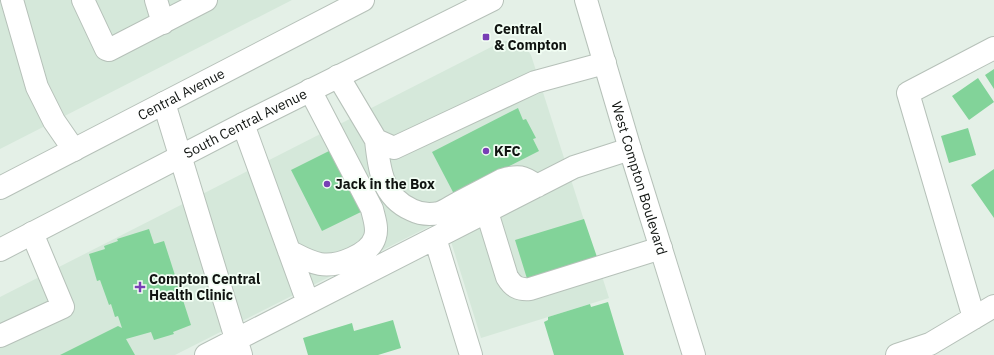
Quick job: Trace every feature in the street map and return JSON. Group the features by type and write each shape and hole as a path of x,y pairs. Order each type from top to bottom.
{"main road":[{"path":"12,0 37,87 54,121 74,150"},
{"path":"83,0 106,49 108,50 206,0"},
{"path":"156,0 163,23"},
{"name":"Central Avenue","path":"0,188 363,0"},
{"name":"South Central Avenue","path":"0,250 180,156 492,0"},
{"name":"West Compton Boulevard","path":"586,0 694,355"},
{"path":"974,318 908,93 994,48"},
{"path":"376,140 394,148 535,82 606,63"},
{"path":"338,76 376,140 379,167 387,189 395,200 402,206 427,215 440,213 502,180 520,176 537,186"},
{"path":"289,251 312,262 329,265 347,260 363,253 372,244 376,236 375,220 372,209 310,90"},
{"path":"164,103 239,347"},
{"path":"243,124 308,303"},
{"path":"206,355 239,347 308,303 574,167 630,148"},
{"path":"487,212 507,278 516,288 523,290 661,248"},
{"path":"0,336 63,307 32,233"},
{"path":"435,238 471,355"},
{"path":"897,355 932,350 974,318 994,306"}],"shaded area":[{"path":"0,0 292,0 0,149"},
{"path":"506,41 520,45 531,55 609,298 481,338 444,219 175,355 0,355 0,297 501,42"}],"building":[{"path":"994,69 994,89 985,75"},
{"path":"978,78 994,102 969,120 952,96"},
{"name":"KFC","path":"518,108 523,120 526,119 536,138 533,139 539,151 454,194 432,152"},
{"path":"968,128 976,155 949,163 941,136"},
{"name":"Jack in the Box","path":"333,149 363,211 322,231 291,170"},
{"path":"994,169 994,218 971,185"},
{"path":"584,219 597,257 529,285 515,240"},
{"name":"Compton Central Health Clinic","path":"149,229 154,244 164,241 191,325 173,332 174,334 154,340 151,332 126,339 135,355 60,355 118,326 122,328 118,316 115,317 111,304 109,305 100,280 97,281 89,254 105,249 104,246 118,241 117,239"},
{"path":"608,302 624,355 554,355 544,322 548,320 548,317 590,304 591,307"},
{"path":"393,320 401,348 378,355 308,355 303,338 352,323 354,331"}],"place":[{"name":"Central & Compton","path":"486,37"},
{"name":"KFC","path":"486,151"},
{"name":"Jack in the Box","path":"327,184"},
{"name":"Compton Central Health Clinic","path":"140,287"}]}
